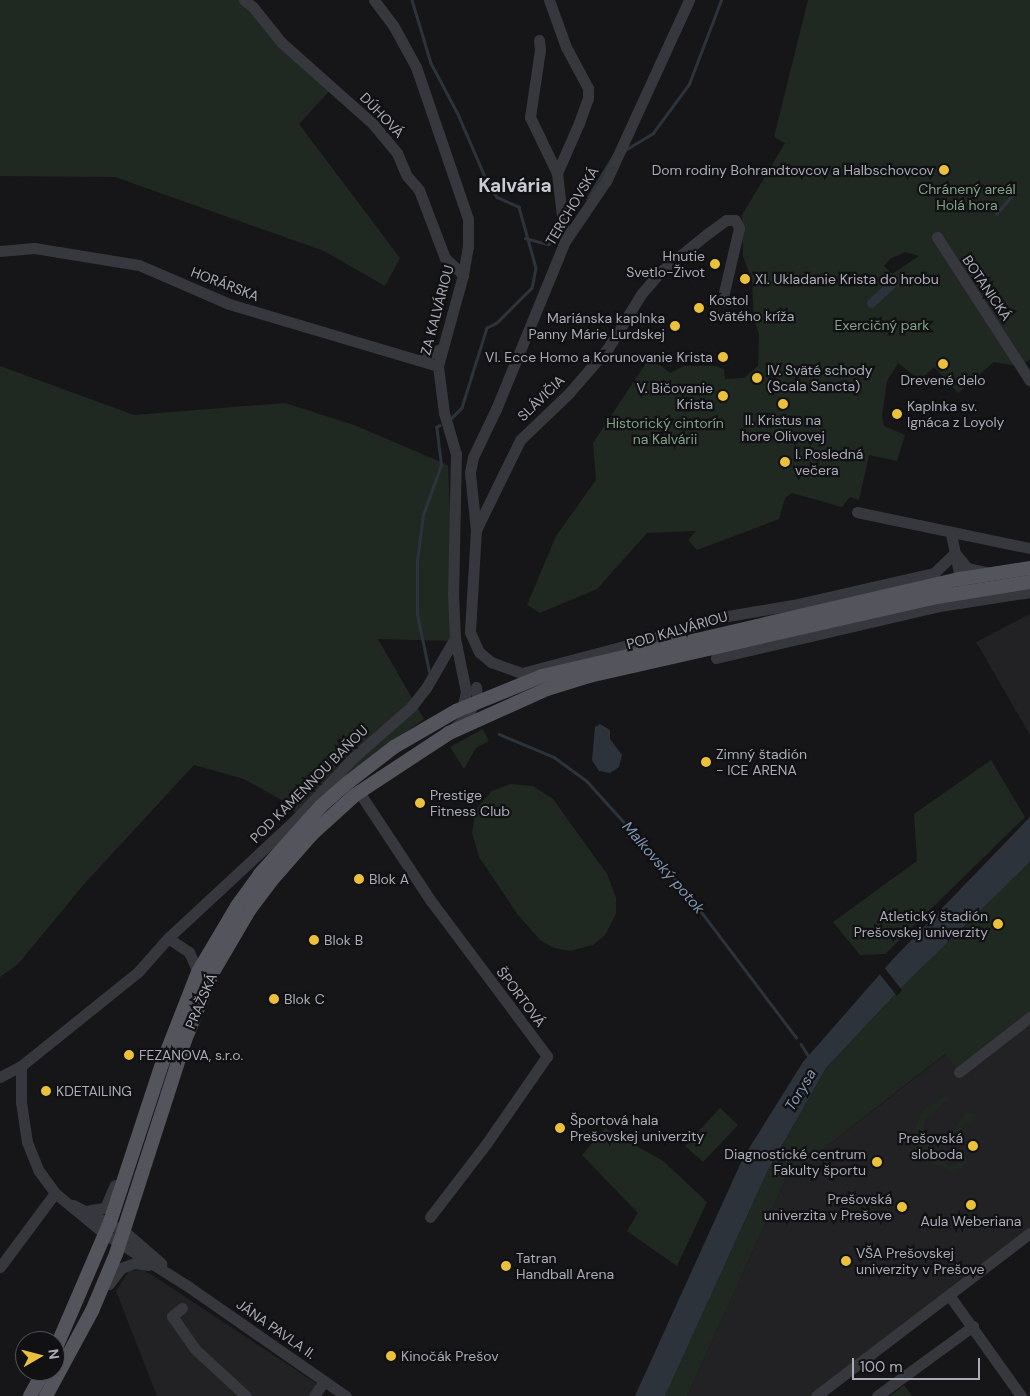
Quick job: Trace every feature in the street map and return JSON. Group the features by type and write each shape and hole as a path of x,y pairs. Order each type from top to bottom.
{"main road":[{"name":"POD KALVÁRIOU","path":"496,710 589,676 962,585 992,572 1030,568"},
{"name":"POD KALVÁRIOU","path":"472,694 503,690 585,664 962,585 1030,582"},
{"name":"PRAŽSKÁ","path":"63,1331 108,1228 145,1114 198,972 212,948 260,874 321,806 394,747 456,710 472,694"},
{"name":"PRAŽSKÁ","path":"46,1396 92,1311 122,1238 185,1040 217,965 271,881 312,834 359,792 449,733 496,710"},
{"path":"30,1396 38,1381"}],"street":[{"name":"DÚHOVÁ","path":"244,0 253,7 280,42 372,123 397,153 408,176 419,190 445,258 463,275"},
{"name":"ZA KALVÁRIOU","path":"374,0 394,25 416,67 438,136 460,189 468,220 468,246 463,275 438,366 444,412 456,454 455,638 463,672 472,694"},
{"path":"550,0 566,47 588,88 588,98 579,123 557,172"},
{"name":"TERCHOVSKÁ","path":"476,530 470,473 473,457 496,409 564,234 597,198 620,152 688,0"},
{"path":"539,40 540,50 530,117 557,172 564,234"},
{"name":"SLÁVIČIA","path":"470,632 476,530 520,440 570,393 608,348 642,293 660,272 726,220 735,220 739,228 722,301"},
{"name":"BOTANICKÁ","path":"937,237 1030,381"},
{"name":"HORÁRSKA","path":"0,251 34,248 139,265 229,304 438,366"},
{"path":"418,360 440,349"},
{"path":"456,454 473,457"},
{"path":"857,512 951,534 1030,548"},
{"path":"951,534 962,585"},
{"path":"955,553 967,568 992,572"},
{"name":"POD KALVÁRIOU","path":"470,632 479,652 491,662 522,673 678,632 710,619 793,604 934,573 955,553"},
{"path":"716,658 953,603 1030,592"},
{"path":"455,638 470,632"},
{"name":"POD KAMENNOU BAŇOU","path":"0,1078 11,1069 21,1066 138,972 168,938 293,822 354,757 411,707 444,659 455,638"},
{"path":"444,659 455,660 463,672"},
{"path":"449,733 465,719 472,694 496,710"},
{"name":"ŠPORTOVÁ","path":"359,792 431,901 547,1056 486,1144 430,1217"},
{"path":"168,938 189,952 198,972"},
{"path":"189,952 212,948"},
{"path":"959,1072 1030,1017"},
{"path":"21,1066 21,1102 27,1142 39,1171 55,1193 66,1202 122,1238"},
{"name":"PRAŽSKÁ","path":"88,1210 100,1211 107,1205 145,1114"},
{"path":"0,1267 55,1193"},
{"path":"66,1202 88,1210 108,1228"},
{"path":"132,1209 131,1223 136,1240"},
{"path":"816,1396 1030,1233"},
{"name":"JÁNA PAVLA II.","path":"122,1238 136,1240 189,1287"},
{"name":"JÁNA PAVLA II.","path":"122,1238 154,1266 189,1287 346,1396"},
{"path":"92,1311 121,1268 135,1263 154,1266"},
{"path":"949,1295 973,1326 1021,1396"},
{"path":"182,1308 172,1316 195,1349 246,1396"},
{"path":"877,1396 973,1326"},
{"path":"314,1396 324,1381"}],"shaded area":[{"path":"1030,614 1030,735 976,642"},
{"name":"Prešovská univerzita v Prešove","path":"1030,1015 1030,1235 813,1396 687,1396 786,1178 946,1054 957,1069"},
{"path":"143,1270 325,1389 319,1396 157,1396 116,1291 129,1271"}],"green space":[{"path":"0,0 245,0 332,88 299,124 400,258 385,286 324,251 115,177 0,176"},
{"path":"808,0 1030,0 1030,359 1021,367 994,362 958,393 934,367 920,380 898,363 887,381 882,416 884,426 905,435 897,461 869,455 859,500 850,497 842,507 792,493 785,498 779,519 697,550 688,540 696,531 647,533 597,589 540,613 527,605 556,536 596,480 593,443 650,357 670,373 684,366 715,366 724,369 725,379 744,378 758,366 759,334 754,320 752,280 743,256 742,215 785,143 774,137","holes":["905,252 919,256 892,274 884,266 890,259"]},
{"path":"0,366 134,415 285,403 354,425 448,465 456,641 378,639 424,719 367,760 303,821 285,802 244,779 194,765 85,883 18,964 0,977"},
{"path":"483,729 489,741 476,748 464,769 450,747"},
{"path":"991,760 1025,817 885,954 860,955 833,922 917,861 914,814"},
{"path":"510,784 533,786 553,799 607,874 616,898 616,914 605,935 593,945 570,951 554,948 540,940 518,915 479,857 472,833 476,809 492,791"},
{"path":"1030,862 1030,1015 957,1069 945,1054 786,1178 687,1396 665,1396 767,1172 826,1068 903,986"},
{"path":"947,1095 949,1098 925,1120 922,1135 932,1155 949,1166 957,1165 966,1149 966,1164 953,1172 928,1162 916,1144 914,1134 922,1111"},
{"path":"720,1108 738,1125 703,1162 685,1146"},
{"path":"967,1112 976,1113 977,1118 963,1124 962,1142 955,1143 952,1136 954,1130"},
{"path":"605,1128 663,1161 707,1202 677,1266 627,1231 638,1213 582,1155"},
{"path":"904,1385 912,1396 890,1396"}],"water":[{"path":"600,724 610,730 610,739 622,755 619,767 610,773 599,771 592,760 595,727"},
{"name":"Torysa","path":"1030,817 1030,862 903,986 826,1068 767,1172 665,1396 635,1396 743,1158 803,1062 894,958"}],"pier":[{"path":"883,966 902,990 897,996 878,972"}],"waterway":[{"path":"412,0 431,63 458,114 486,179 497,197 519,207 536,268 532,288 497,323 487,328 462,408 452,418"},
{"name":"Malkovský potok","path":"625,150 653,133 689,84 721,0"},
{"name":"Malkovský potok","path":"587,199 615,153"},
{"path":"996,214 1015,192"},
{"name":"Malkovský potok","path":"525,238 548,244 561,235"},
{"path":"871,303 895,281"},
{"name":"Malkovský potok","path":"429,672 417,614 417,561 423,515 441,465 436,427 440,425"},
{"name":"Malkovský potok","path":"499,734 554,757 586,780 681,885 796,1037"},
{"name":"Malkovský potok","path":"801,1044 809,1057"}],"place":[{"name":"Dom rodiny Bohrandtovcov a Halbschovcov","path":"944,170"},
{"name":"Hnutie Svetlo-Život","path":"715,264"},
{"name":"XI. Ukladanie Krista do hrobu","path":"745,279"},
{"name":"Kostol Svätého kríža","path":"699,308"},
{"name":"Mariánska kaplnka Panny Márie Lurdskej","path":"675,326"},
{"name":"VI. Ecce Homo a Korunovanie Krista","path":"723,357"},
{"name":"Drevené delo","path":"943,364"},
{"name":"IV. Sväté schody (Scala Sancta)","path":"757,378"},
{"name":"V. Bičovanie Krista","path":"723,396"},
{"name":"II. Kristus na hore Olivovej","path":"783,404"},
{"name":"Kaplnka sv. Ignáca z Loyoly","path":"897,414"},
{"name":"I. Posledná večera","path":"785,462"},
{"name":"Zimný štadión - ICE ARENA","path":"706,762"},
{"name":"Prestige Fitness Club","path":"420,803"},
{"name":"Blok A","path":"359,879"},
{"name":"Atletický štadión Prešovskej univerzity","path":"998,924"},
{"name":"Blok B","path":"314,940"},
{"name":"Blok C","path":"274,999"},
{"name":"FEZANOVA, s.r.o.","path":"129,1055"},
{"name":"KDETAILING","path":"46,1091"},
{"name":"Športová hala Prešovskej univerzity","path":"560,1128"},
{"name":"Prešovská sloboda","path":"973,1146"},
{"name":"Diagnostické centrum Fakulty športu","path":"877,1162"},
{"name":"Aula Weberiana","path":"971,1205"},
{"name":"Prešovská univerzita v Prešove","path":"902,1207"},
{"name":"VŠA Prešovskej univerzity v Prešove","path":"846,1261"},
{"name":"Tatran Handball Arena","path":"506,1266"},
{"name":"Kinočák Prešov","path":"391,1356"}],"district":[{"name":"Kalvária","path":"515,186"}],"park label":[{"name":"Chránený areál Holá hora","path":"967,197"},
{"name":"Exercičný park","path":"882,325"},
{"name":"Historický cintorín na Kalvárii","path":"665,432"}]}
